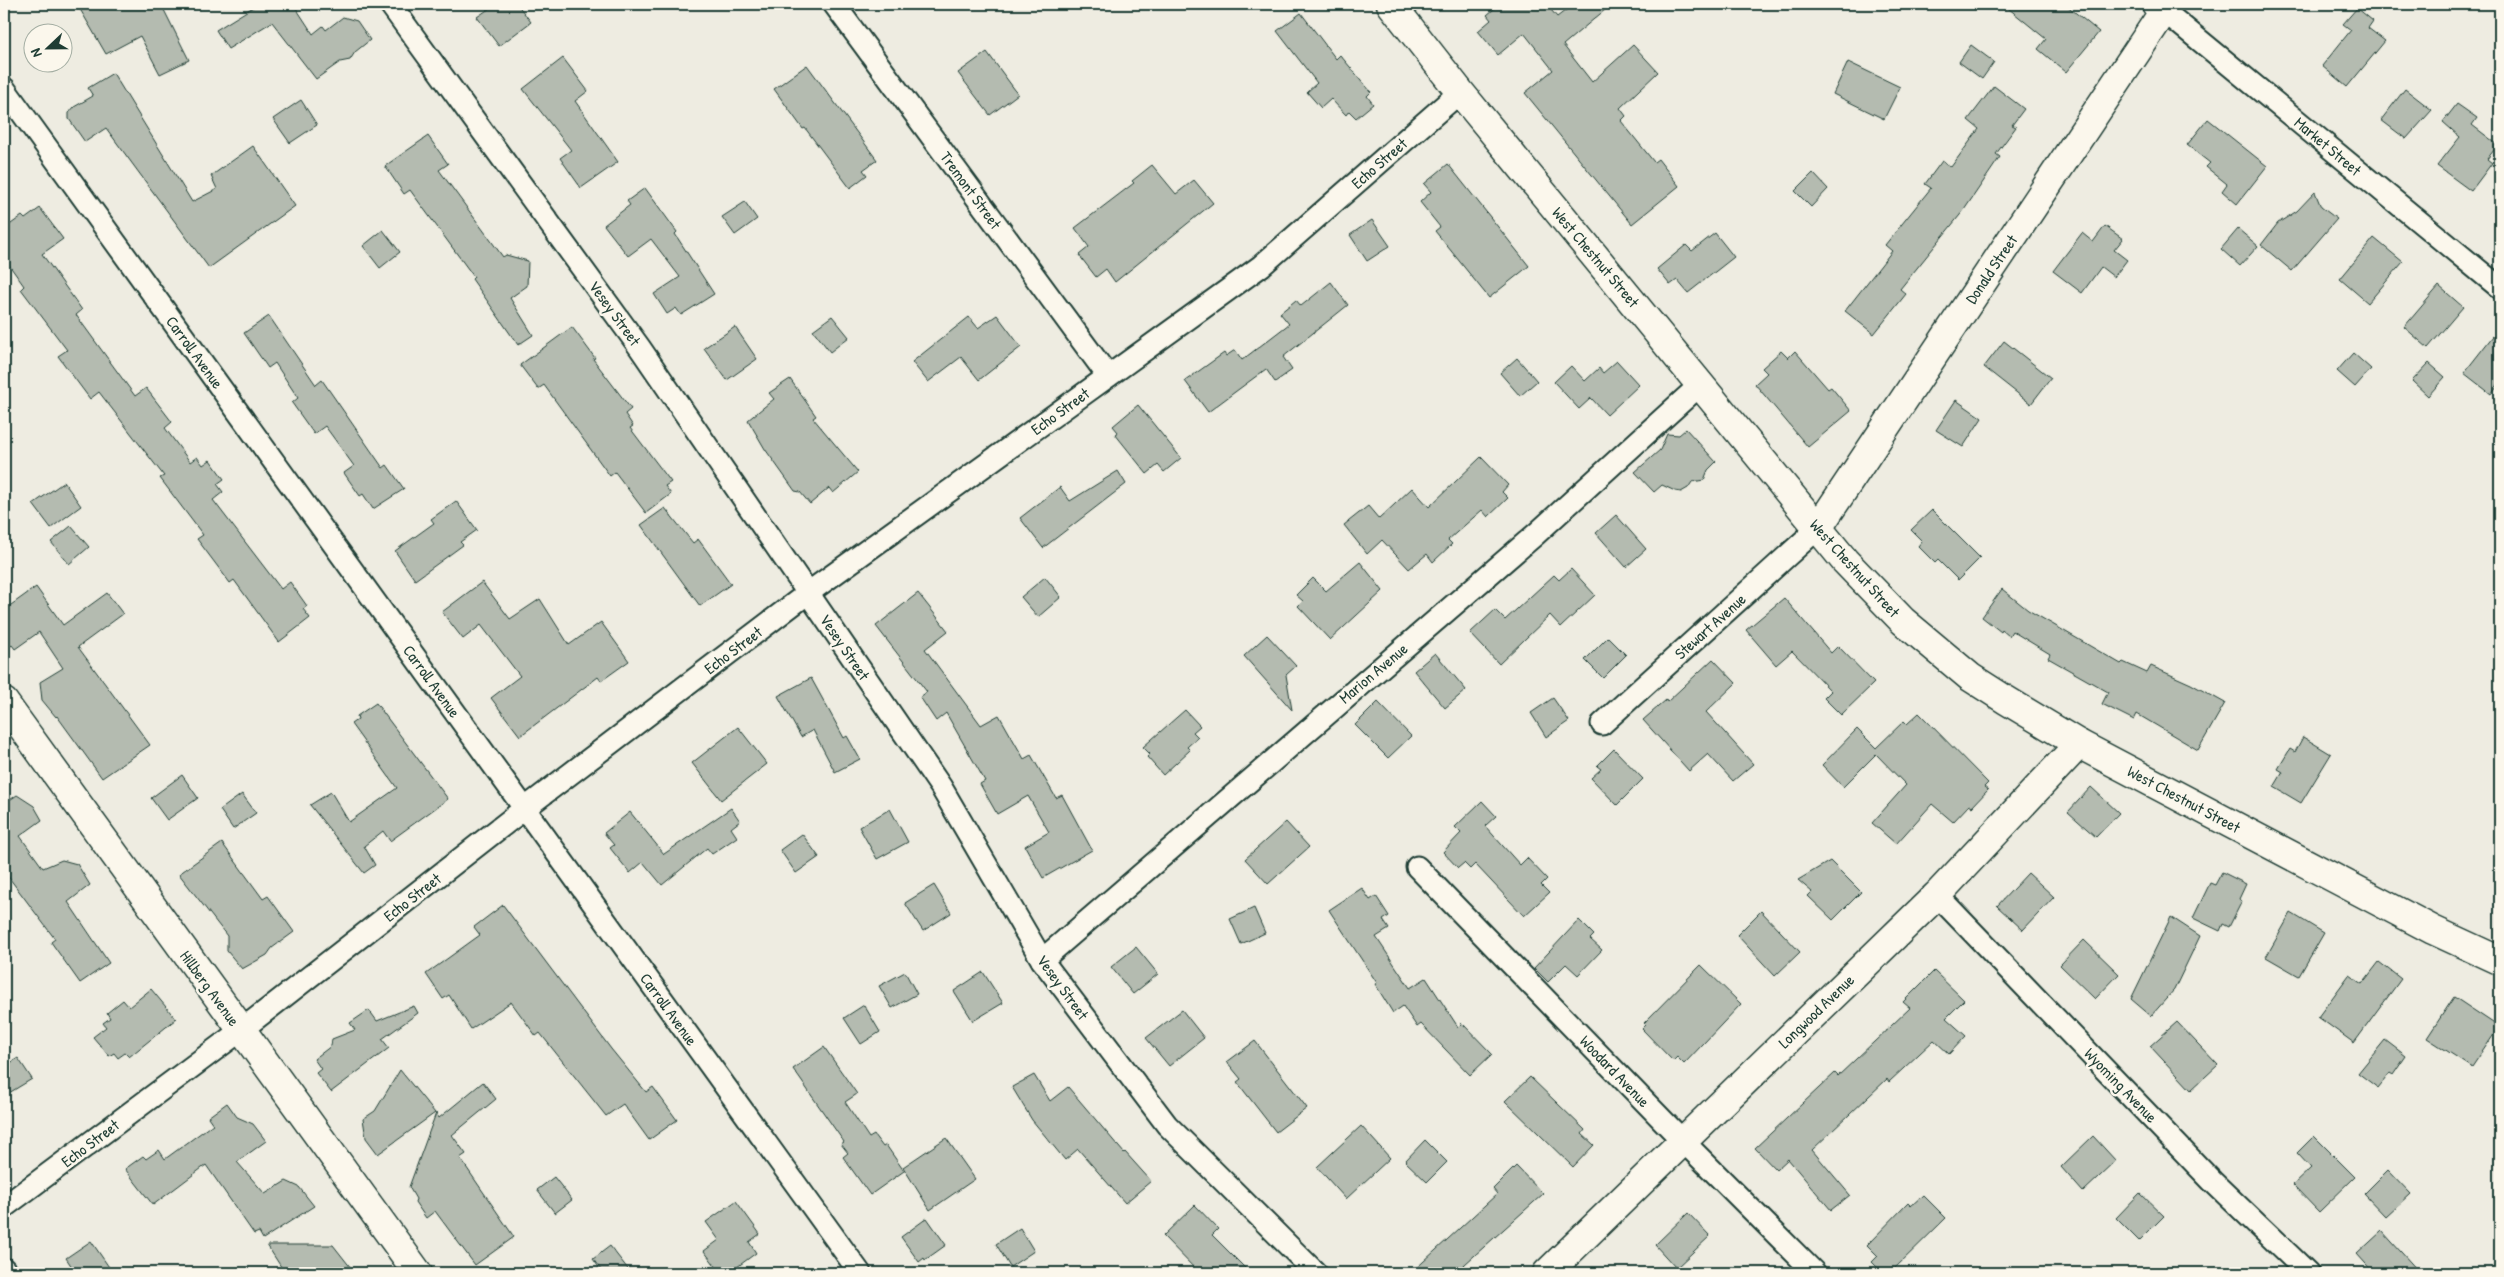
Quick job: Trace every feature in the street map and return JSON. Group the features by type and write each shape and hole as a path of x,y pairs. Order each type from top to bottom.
{"main road":[{"name":"West Chestnut Street","path":"1400,7 1460,92 1818,528 1874,593 1936,648 1970,676 2079,744 2433,930 2500,961"},
{"name":"Donald Street","path":"1818,528 2160,7"},
{"name":"Hillberg Avenue","path":"4,702 240,1031 418,1273"},
{"name":"Longwood Avenue","path":"1547,1273 1682,1140 1937,895 2079,744"}],"street":[{"name":"Vesey Street","path":"390,4 640,348 941,787 1042,960 1167,1124 1316,1273"},
{"name":"Tremont Street","path":"834,4 1108,376"},
{"name":"Market Street","path":"2160,7 2500,288"},
{"name":"Carroll Avenue","path":"4,88 860,1273"},
{"name":"Echo Street","path":"4,1207 240,1031 524,809 808,593 1261,266 1460,92"},
{"name":"Marion Avenue","path":"1042,960 1536,534 1701,384"},
{"name":"Stewart Avenue","path":"1602,724 1818,528"},
{"name":"Woodard Avenue","path":"1417,867 1682,1140 1815,1273"},
{"name":"Wyoming Avenue","path":"1937,895 2212,1181 2308,1273"},
{"path":"4,1268 7,1273"}],"building":[{"path":"77,4 161,4 189,60 160,74 140,36 106,54"},
{"path":"258,4 303,4 296,8 313,34 323,26 326,30 343,17 357,21 370,40 355,52 350,60 340,62 316,79 272,22 228,49 216,30"},
{"path":"496,4 517,4 531,22 499,46 477,17"},
{"path":"1500,4 1546,4 1557,17 1574,4 1612,4 1563,45 1592,82 1633,45 1658,72 1620,108 1626,116 1621,121 1654,162 1658,159 1679,186 1632,224 1525,93 1553,70 1524,33 1498,55 1478,31 1491,20 1487,15"},
{"path":"2003,4 2065,4 2099,32 2066,72 2038,49 2046,39"},
{"path":"2357,8 2373,21 2368,28 2385,41 2347,87 2322,66 2351,30 2343,24"},
{"path":"1301,13 1336,59 1340,55 1371,92 1367,96 1373,104 1356,118 1349,111 1346,115 1331,99 1321,108 1307,92 1317,83 1277,31"},
{"path":"1971,45 1994,62 1982,79 1959,62"},
{"path":"987,52 1018,94 990,115 958,73"},
{"path":"563,58 588,91 575,101 618,162 581,188 560,158 571,150 523,89"},
{"path":"1848,62 1900,87 1884,119 1833,94"},
{"path":"807,65 877,160 863,170 867,175 850,188 774,89"},
{"path":"113,73 192,202 217,189 211,176 253,146 295,206 209,268 106,128 85,142 69,119 69,113 74,107 93,96 88,88"},
{"path":"1994,86 2024,109 2012,125 2016,127 1996,154 2000,157 1964,210 1900,289 1906,294 1874,334 1845,311 1892,251 1885,245 1931,188 1925,184 1942,161 1951,167 1979,129 1968,120"},
{"path":"2405,89 2432,110 2406,139 2381,120"},
{"path":"301,100 317,125 290,143 273,119"},
{"path":"2457,104 2477,118 2472,125 2498,145 2487,159 2492,163 2471,191 2437,166 2460,137 2443,122"},
{"path":"2208,119 2267,166 2237,204 2222,191 2227,184 2206,167 2210,163 2187,145"},
{"path":"428,136 448,164 439,170 503,257 506,255 528,261 527,286 510,298 533,335 518,345 472,279 474,277 410,190 404,194 385,166"},
{"path":"1448,164 1529,266 1489,298 1435,231 1440,227 1420,202 1431,192 1424,184"},
{"path":"1152,165 1176,194 1194,180 1213,203 1115,282 1106,269 1096,277 1079,255 1089,247 1075,228 1134,183 1132,181"},
{"path":"1813,173 1828,189 1811,207 1795,191"},
{"path":"645,188 677,232 675,234 714,294 681,315 676,308 667,314 654,294 680,277 651,239 628,256 604,225 630,205 627,201"},
{"path":"2315,192 2321,207 2337,219 2292,271 2261,245 2278,223 2297,211"},
{"path":"745,202 757,219 735,235 722,217"},
{"path":"40,208 63,239 42,254 82,310 76,315 135,396 146,388 172,422 165,428 190,462 197,457 203,465 210,460 224,479 217,484 223,492 213,500 281,589 290,582 307,606 303,609 310,618 279,642 234,580 230,583 197,539 203,535 160,478 164,476 99,392 90,399 58,356 67,350 21,289 24,286 4,258 4,229 22,216 25,219"},
{"path":"1372,220 1390,246 1367,261 1350,235"},
{"path":"2105,226 2123,239 2114,250 2127,260 2114,277 2101,267 2082,293 2053,271 2082,233 2093,242"},
{"path":"2238,229 2258,246 2240,266 2221,249"},
{"path":"383,230 400,252 380,268 363,246"},
{"path":"1715,233 1734,257 1688,293 1677,280 1670,285 1657,269 1686,245 1692,251"},
{"path":"2374,238 2403,262 2368,303 2340,279"},
{"path":"1331,282 1348,305 1283,357 1292,370 1275,382 1266,369 1208,412 1185,381 1224,353 1226,356 1235,350 1242,360 1289,324 1280,313 1296,300 1301,306"},
{"path":"2439,286 2463,307 2428,348 2404,327"},
{"path":"997,315 1021,347 979,380 961,357 928,382 912,362 969,317 978,328"},
{"path":"269,316 316,385 322,380 383,468 387,465 404,489 373,509 363,494 360,496 344,473 354,466 325,426 314,434 292,403 298,398 275,363 268,368 244,333"},
{"path":"832,316 849,337 830,352 813,330"},
{"path":"572,327 595,358 593,359 631,409 625,414 633,426 630,428 671,482 665,486 671,494 646,513 615,472 610,476 544,385 538,389 520,365"},
{"path":"735,327 757,359 727,380 704,348"},
{"path":"2500,327 2500,382 2491,394 2464,373"},
{"path":"2004,341 2051,378 2031,404 1984,367"},
{"path":"1781,351 1788,358 1795,351 1828,389 1831,387 1851,411 1808,447 1755,384 1767,373 1762,368"},
{"path":"2353,353 2371,369 2355,387 2337,371"},
{"path":"1517,358 1537,381 1520,396 1500,373"},
{"path":"1617,361 1639,385 1607,415 1591,398 1579,409 1554,382 1571,366 1585,381 1599,368 1603,373"},
{"path":"2429,363 2445,377 2428,396 2412,381"},
{"path":"790,379 816,416 813,418 858,472 833,493 829,488 810,504 800,492 795,491 765,449 748,420 774,399 769,393"},
{"path":"1956,400 1982,418 1963,447 1936,430"},
{"path":"1138,405 1181,458 1164,472 1158,465 1147,474 1115,434 1118,432 1113,426"},
{"path":"1686,429 1716,462 1708,470 1704,480 1692,482 1688,488 1681,492 1662,485 1654,492 1635,472 1660,450 1667,434 1679,435"},
{"path":"1481,457 1508,485 1502,492 1508,498 1488,517 1482,510 1448,540 1452,544 1433,562 1427,554 1409,569 1382,540 1367,554 1344,525 1368,506 1379,519 1412,488 1429,507"},
{"path":"1118,471 1126,484 1043,548 1020,518 1060,487 1070,501"},
{"path":"64,482 81,506 51,528 33,504"},
{"path":"456,501 477,530 460,542 463,545 415,580 395,551 434,523 431,519"},
{"path":"665,508 693,543 698,539 731,584 700,606 641,525"},
{"path":"1932,510 1980,558 1958,580 1938,560 1935,563 1918,546 1922,541 1911,530"},
{"path":"1616,515 1646,549 1626,567 1596,533"},
{"path":"71,526 89,547 69,564 51,542"},
{"path":"1360,562 1383,591 1330,640 1298,606 1303,601 1296,595 1313,578 1326,591"},
{"path":"1571,569 1595,595 1561,627 1550,615 1499,664 1470,633 1495,610 1505,620 1554,575 1559,580"},
{"path":"1045,577 1061,597 1038,617 1021,597"},
{"path":"482,582 510,619 540,599 569,645 601,622 629,661 601,681 598,677 520,736 491,698 520,676 481,625 463,639 442,612"},
{"path":"36,587 63,625 107,593 123,614 78,647 150,745 102,778 57,716 42,700 40,682 63,668 39,632 15,649 12,645 4,651 4,610"},
{"path":"2002,589 2028,610 2121,664 2123,662 2147,673 2151,666 2191,684 2225,703 2198,750 2137,714 2134,720 2102,704 2108,692 2048,658 2050,654 2012,631 2009,636 1982,617"},
{"path":"918,593 948,631 925,649 981,725 999,715 1024,759 1031,755 1056,798 1062,795 1092,850 1043,878 1025,846 1049,832 1028,796 997,814 980,784 985,781 946,713 936,721 920,697 927,692 876,626"},
{"path":"1784,598 1831,653 1838,646 1874,683 1841,715 1824,698 1831,691 1792,651 1776,665 1746,630"},
{"path":"1267,635 1296,666 1286,675 1292,710 1244,656"},
{"path":"1608,637 1626,655 1603,678 1585,660"},
{"path":"1435,653 1466,690 1445,708 1414,671"},
{"path":"1713,659 1736,683 1706,712 1753,764 1733,781 1708,754 1689,771 1643,720 1666,700 1667,702"},
{"path":"811,678 844,738 847,736 860,759 835,772 813,730 801,737 778,696"},
{"path":"1553,698 1569,721 1546,737 1531,713"},
{"path":"1378,702 1411,736 1388,758 1355,725"},
{"path":"376,703 448,799 390,841 383,831 364,846 375,865 364,873 310,805 331,792 349,822 397,788 351,724 358,719 357,716"},
{"path":"1185,710 1200,726 1193,732 1198,737 1187,747 1190,750 1163,775 1147,757 1150,754 1143,747"},
{"path":"1919,713 1988,783 1984,787 1988,790 1972,807 1969,805 1953,822 1932,804 1896,844 1872,823 1906,785 1876,754 1843,787 1822,765 1857,729 1876,748 1904,721 1907,724"},
{"path":"738,727 767,764 721,800 692,763"},
{"path":"2303,737 2331,754 2301,803 2274,787 2283,772 2278,769 2290,749 2295,752"},
{"path":"1614,749 1643,779 1617,805 1591,778 1601,769 1597,766"},
{"path":"182,775 198,798 167,820 151,798"},
{"path":"2091,787 2119,813 2096,837 2068,812"},
{"path":"242,794 256,813 233,829 220,810"},
{"path":"17,795 34,806 42,820 20,836 43,868 62,860 77,864 90,885 68,902 109,963 80,983 51,942 55,939 4,871 4,804"},
{"path":"1482,801 1496,816 1485,826 1520,865 1527,858 1547,879 1541,885 1549,893 1524,916 1475,864 1470,869 1464,863 1458,868 1443,852 1461,833 1455,827"},
{"path":"731,808 740,821 731,828 737,837 712,854 707,848 662,885 643,862 630,873 610,848 614,845 604,833 630,812 664,854"},
{"path":"890,809 908,842 877,859 859,827"},
{"path":"1286,822 1309,847 1268,884 1245,859"},
{"path":"802,834 819,857 796,873 780,850"},
{"path":"222,843 263,899 268,896 294,932 272,948 267,955 242,969 227,951 227,936 179,874"},
{"path":"1830,861 1861,892 1833,920 1808,896 1812,892 1798,880"},
{"path":"2222,872 2246,884 2239,899 2242,901 2229,927 2223,924 2220,931 2193,918 2210,883 2215,885"},
{"path":"2028,873 2054,897 2023,930 1997,906"},
{"path":"934,885 951,913 923,931 905,903"},
{"path":"1362,888 1370,900 1376,896 1389,916 1383,920 1389,929 1376,937 1410,988 1426,978 1458,1027 1462,1023 1492,1054 1470,1075 1421,1024 1417,1027 1403,1006 1393,1013 1375,984 1377,983 1329,910"},
{"path":"503,905 611,1049 646,1092 653,1087 677,1120 649,1140 623,1104 606,1116 540,1033 536,1036 511,1002 471,1029 449,995 443,999 426,974 480,935 474,927"},
{"path":"1254,908 1265,933 1241,944 1230,919"},
{"path":"1761,911 1800,952 1775,976 1737,935"},
{"path":"2291,913 2324,933 2299,976 2266,957"},
{"path":"2171,917 2200,936 2174,990 2151,1016 2131,999"},
{"path":"1579,920 1594,935 1590,939 1602,950 1578,975 1566,964 1548,982 1534,968"},
{"path":"2084,940 2119,974 2095,999 2060,965"},
{"path":"1136,947 1158,974 1133,994 1111,967"},
{"path":"2379,962 2401,979 2354,1043 2318,1017 2349,975 2362,984"},
{"path":"1701,965 1741,1004 1684,1064 1677,1057 1673,1061 1642,1029 1646,1025 1644,1023"},
{"path":"1934,971 1964,1000 1946,1018 1966,1036 1949,1054 1934,1040 1889,1082 1887,1079 1812,1150 1850,1195 1831,1210 1788,1159 1776,1170 1755,1148 1835,1073 1838,1076 1910,1008 1903,1002"},
{"path":"905,972 917,994 892,1008 879,986"},
{"path":"983,972 1003,1003 973,1021 954,991"},
{"path":"151,989 176,1019 129,1057 125,1053 118,1058 114,1053 109,1056 93,1037 106,1027 103,1023 110,1018 107,1013 123,1000 129,1007"},
{"path":"2454,997 2499,1027 2472,1067 2427,1038"},
{"path":"864,1005 880,1032 861,1044 844,1018"},
{"path":"414,1006 418,1013 382,1039 389,1048 331,1092 316,1073 321,1069 314,1059 331,1046 332,1039 355,1030 350,1023 369,1010 377,1021"},
{"path":"1182,1010 1204,1038 1169,1066 1146,1038"},
{"path":"2177,1022 2218,1065 2191,1090 2150,1046"},
{"path":"2385,1040 2406,1056 2393,1075 2390,1073 2378,1088 2358,1073"},
{"path":"1255,1041 1307,1108 1276,1132 1237,1082 1241,1079 1227,1062"},
{"path":"824,1047 857,1094 845,1102 869,1138 874,1135 883,1147 886,1145 904,1171 870,1195 843,1157 848,1153 841,1144 844,1142 793,1069"},
{"path":"18,1058 32,1079 4,1096 4,1067"},
{"path":"400,1070 435,1113 378,1154 366,1138 363,1119 375,1111"},
{"path":"1034,1075 1050,1101 1068,1087 1124,1153 1151,1181 1125,1203 1078,1149 1065,1160 1032,1120 1012,1087"},
{"path":"1530,1077 1585,1130 1582,1134 1594,1145 1573,1167 1505,1101"},
{"path":"483,1082 496,1099 452,1135 466,1154 460,1158 514,1237 475,1265 435,1211 426,1218 415,1202 416,1199 409,1187 436,1113 439,1118"},
{"path":"227,1103 237,1117 253,1124 266,1141 237,1162 265,1194 286,1181 299,1187 314,1206 263,1239 259,1232 254,1234 206,1165 153,1205 125,1169 143,1156 146,1159 159,1150 165,1159 213,1124 208,1117"},
{"path":"1361,1126 1390,1158 1346,1199 1317,1167"},
{"path":"2093,1136 2116,1161 2083,1192 2061,1167"},
{"path":"2314,1136 2355,1177 2319,1212 2293,1185 2311,1168 2297,1153"},
{"path":"946,1138 975,1179 930,1210 903,1167"},
{"path":"1425,1140 1447,1162 1427,1182 1405,1161"},
{"path":"1516,1166 1543,1194 1455,1273 1411,1273 1497,1194 1493,1189"},
{"path":"2388,1170 2411,1194 2386,1217 2364,1194"},
{"path":"554,1177 572,1200 555,1213 537,1190"},
{"path":"2140,1193 2164,1216 2139,1241 2116,1218"},
{"path":"1923,1195 1946,1218 1890,1273 1883,1273 1872,1262 1878,1256 1867,1245 1908,1203 1911,1206"},
{"path":"736,1201 760,1234 749,1242 756,1253 729,1273 721,1273 704,1251 719,1240 706,1222"},
{"path":"1195,1205 1218,1229 1212,1235 1250,1273 1199,1273 1163,1236"},
{"path":"1688,1213 1710,1236 1676,1268 1655,1245"},
{"path":"927,1218 946,1245 925,1260 924,1258 919,1262 901,1237"},
{"path":"1020,1228 1034,1251 1010,1267 996,1244"},
{"path":"2382,1231 2420,1273 2374,1273 2357,1254"},
{"path":"91,1241 113,1273 76,1273 66,1258"},
{"path":"267,1245 333,1245 355,1273 285,1273"},
{"path":"610,1246 631,1273 603,1273 593,1259"}]}
